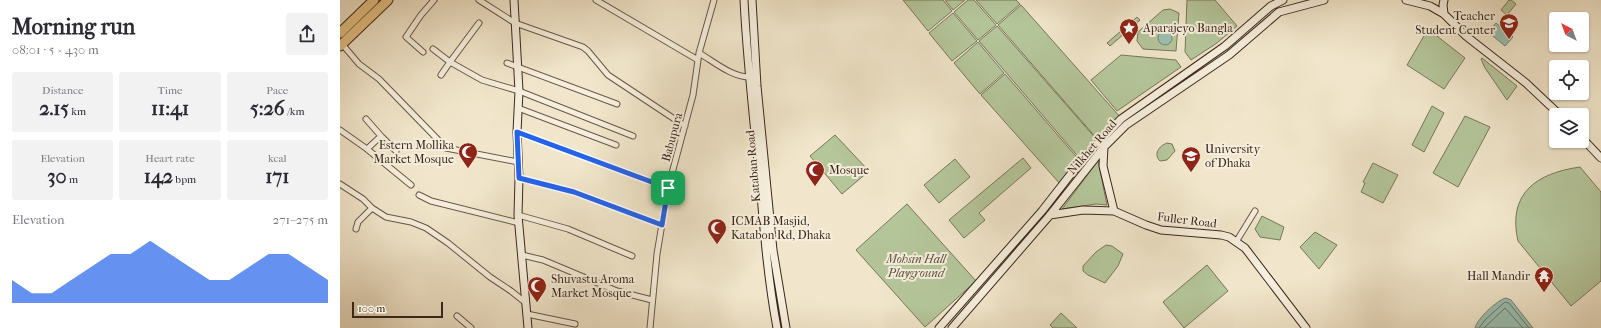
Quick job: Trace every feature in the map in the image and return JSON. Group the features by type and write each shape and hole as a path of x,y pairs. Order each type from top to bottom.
{"highway":[{"path":"340,33 374,0"},
{"path":"341,45 388,0"}],"main road":[{"path":"514,0 519,91 517,132 519,178 518,215 528,328"},
{"name":"Kataban Road","path":"744,0 770,251 772,300 777,328"},
{"name":"Kataban Road","path":"752,0 753,77"},
{"name":"Nilkhet Road","path":"939,328 1043,209 1098,141 1121,119 1225,46 1272,6 1283,0"},
{"name":"Nilkhet Road","path":"952,328 1050,215 1104,147 1126,125 1229,55 1279,12 1324,0"},
{"path":"1406,0 1430,6 1444,14 1466,36 1521,79 1552,108"},
{"path":"1442,2 1444,14"},
{"path":"1191,70 1198,77"},
{"path":"1098,141 1104,147 1103,166 1114,211"},
{"path":"1589,145 1601,158"},
{"path":"1043,209 1050,215"},
{"name":"Fuller Road","path":"1050,215 1066,211 1114,211 1135,221 1161,230 1192,234 1221,235 1245,248 1306,328"},
{"name":"Kataban Road","path":"770,251 786,328"}],"street":[{"path":"423,52 406,37 421,15 434,0"},
{"path":"479,0 515,23 583,47 608,75 685,126"},
{"path":"596,0 698,60"},
{"name":"Babupura","path":"650,328 652,300 668,188 693,95 699,54 714,0"},
{"path":"440,75 479,23"},
{"path":"341,45 359,64 379,79 446,148 518,162"},
{"path":"433,49 450,62 482,80 519,91 633,136"},
{"path":"699,54 727,70 743,77 753,77"},
{"path":"507,63 617,104"},
{"path":"518,108 616,145"},
{"path":"366,119 396,151"},
{"path":"340,130 367,149 411,185"},
{"path":"517,132 668,188"},
{"path":"367,149 381,136"},
{"path":"519,178 574,192 662,225"},
{"path":"340,184 363,199 372,208 386,217 411,222 426,228 448,243 490,278 511,291 526,303"},
{"path":"419,195 431,201 519,223"},
{"path":"356,230 358,222 372,208"},
{"path":"1236,242 1255,211"},
{"path":"518,215 568,229 632,256"},
{"path":"522,255 544,260 617,291 652,300"},
{"path":"527,314 575,324"},
{"path":"457,316 471,328"}],"green space":[{"path":"903,0 943,0 952,11 928,31"},
{"path":"945,0 965,0 953,10"},
{"path":"968,0 974,0 996,25 978,40 954,12"},
{"path":"976,0 1016,0 1020,4 997,24"},
{"path":"1187,0 1215,0 1237,26 1217,43 1191,60 1185,52"},
{"path":"1509,0 1516,4 1507,15 1501,10"},
{"path":"1021,5 1121,118 1098,140 998,25"},
{"path":"1170,9 1179,13 1176,51 1143,49 1137,41 1138,32 1163,10"},
{"path":"953,13 977,41 952,61 929,33"},
{"path":"1137,17 1140,20 1110,46 1107,43"},
{"path":"997,26 1098,141 1081,160 979,41"},
{"path":"1428,29 1465,58 1444,89 1407,65"},
{"path":"978,42 1004,73 980,94 954,63"},
{"path":"1121,55 1176,60 1181,67 1117,111 1091,80"},
{"path":"1482,58 1517,86 1507,100 1485,68 1481,59"},
{"path":"1005,74 1080,161 1061,185 981,95"},
{"path":"1432,106 1444,113 1424,152 1412,145"},
{"path":"1465,116 1490,127 1458,187 1433,173"},
{"path":"835,135 869,171 842,194 810,156"},
{"path":"1167,143 1172,144 1175,151 1167,160 1160,161 1157,156 1158,150"},
{"path":"1023,158 1031,168 979,213 985,220 964,238 949,220"},
{"path":"955,159 970,177 939,203 924,185"},
{"path":"1098,161 1107,205 1096,204 1062,209"},
{"path":"1373,163 1398,175 1383,203 1361,192 1365,183 1363,182"},
{"path":"1580,167 1601,192 1601,281 1571,306 1518,241 1516,224 1517,210 1521,198 1529,188 1539,180 1551,174"},
{"name":"Mohsin Hall Playground","path":"907,204 976,281 925,327 856,250"},
{"path":"1262,216 1284,227 1280,240 1260,237 1255,229"},
{"path":"1315,232 1337,245 1319,269 1300,247"},
{"path":"1106,245 1112,246 1123,254 1118,266 1105,283 1088,275 1083,271 1083,266 1096,252"},
{"path":"1207,265 1228,291 1184,328 1163,302"},
{"path":"1061,313 1077,328 1053,328 1050,325"}],"water":[{"path":"1496,23 1513,37 1505,46 1488,32"},
{"path":"1162,31 1168,31 1172,35 1172,41 1168,45 1162,45 1158,41 1158,35"},
{"path":"1506,298 1511,300 1533,328 1475,328 1479,320 1488,310 1502,299"}],"place":[{"name":"Teacher Student Center","path":"1509,40"},
{"name":"Aparajeyo Bangla","path":"1129,45"},
{"name":"Estern Mollika Market Mosque","path":"468,169"},
{"name":"University of Dhaka","path":"1191,173"},
{"name":"Mosque","path":"815,187"},
{"name":"ICMAB Masjid, Katabon Rd, Dhaka","path":"717,245"},
{"name":"Hall Mandir","path":"1544,293"},
{"name":"Shuvastu Aroma Market Mosque","path":"537,303"}],"route":[{"path":"517,132 634,176 668,188 662,225 574,192 519,178 517,132"}]}
